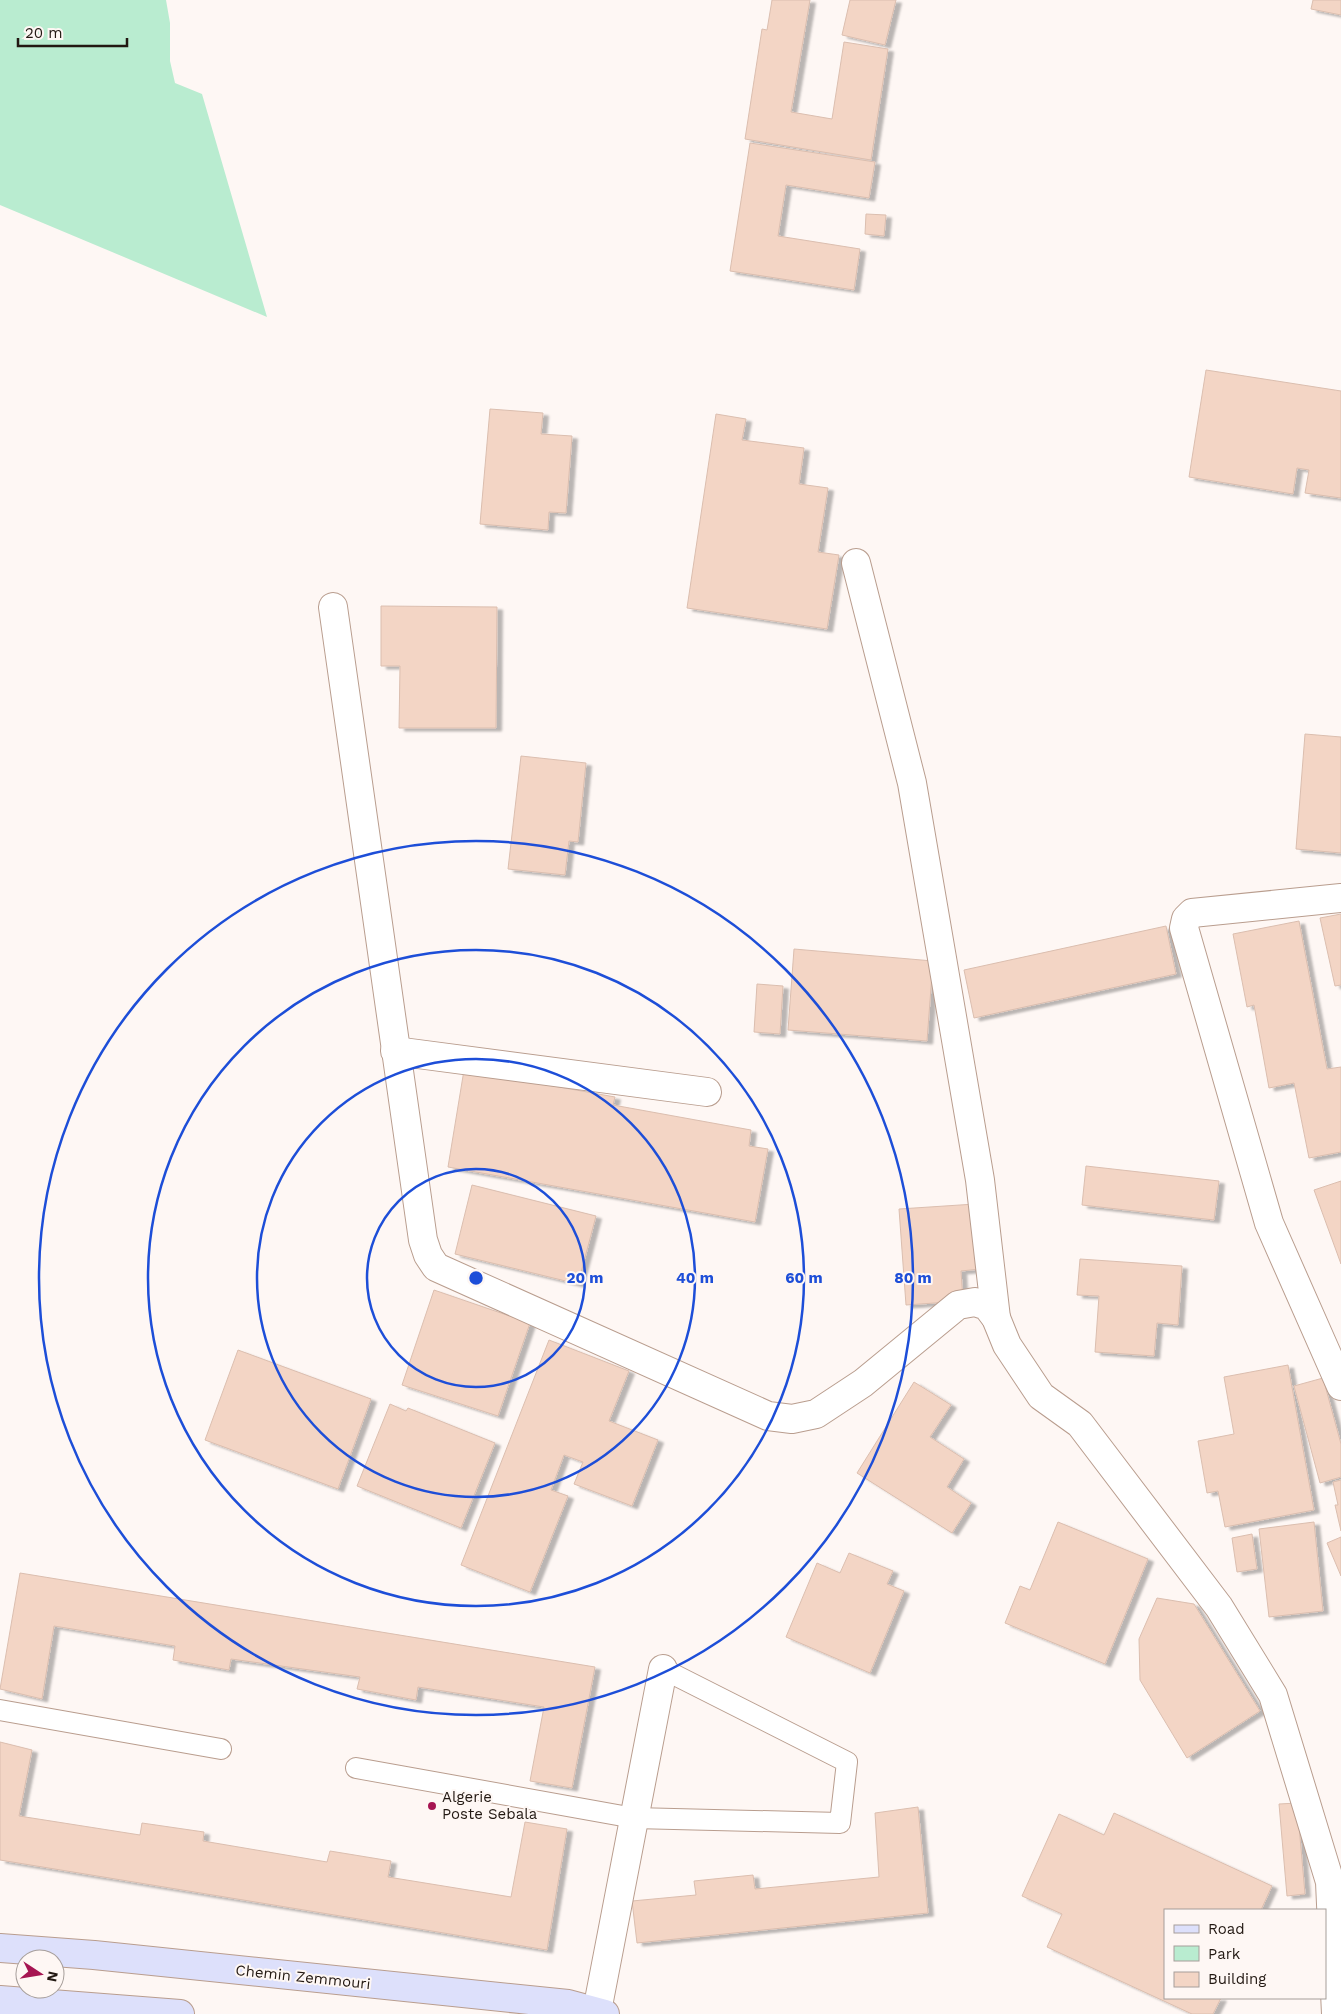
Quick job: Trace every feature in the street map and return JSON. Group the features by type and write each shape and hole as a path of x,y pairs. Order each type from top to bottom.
{"street":[{"path":"856,563 912,783 980,1180 996,1318"},
{"path":"333,607 395,1051 423,1240 428,1255 436,1266 768,1416 792,1418 816,1414 863,1383 958,1306 975,1302 987,1306 996,1318 1007,1345 1041,1396 1080,1424 1219,1607 1273,1695 1335,1880 1336,2014"},
{"path":"1341,898 1192,913 1186,919 1184,928 1270,1223 1341,1386"},
{"path":"395,1051 707,1092"},
{"path":"601,2013 634,1818 663,1669"},
{"name":"Chemin Zemmouri","path":"0,1948 94,1955 568,2004 601,2013"},
{"path":"0,2000 180,2014"}],"lane":[{"path":"356,1768 634,1818 840,1823 847,1762 663,1669"},
{"path":"0,1710 221,1749"}],"green space":[{"path":"0,0 166,0 170,23 170,61 175,83 202,94 267,317 0,205"}],"building":[{"path":"772,0 810,0 791,112 832,119 844,42 888,49 871,160 745,139 762,29 767,30"},
{"path":"850,0 896,0 885,45 842,35"},
{"path":"1313,0 1341,0 1341,15 1311,9"},
{"path":"750,143 875,162 869,198 786,185 778,236 860,249 854,290 730,271"},
{"path":"866,214 886,215 884,236 865,234"},
{"path":"1206,370 1341,391 1341,498 1305,493 1309,470 1297,468 1293,494 1189,477"},
{"path":"490,409 543,413 541,434 572,436 566,513 549,512 548,530 480,524"},
{"path":"716,414 746,419 742,440 804,448 799,484 828,488 818,552 839,555 827,629 687,608"},
{"path":"381,606 497,607 496,728 399,728 400,666 381,666"},
{"path":"1305,734 1341,737 1341,853 1296,849"},
{"path":"521,756 586,763 578,842 569,841 565,875 508,869"},
{"path":"1341,914 1341,985 1335,986 1320,918"},
{"path":"1299,921 1327,1069 1341,1067 1341,1152 1309,1158 1294,1083 1269,1088 1254,1005 1247,1007 1233,934"},
{"path":"1166,926 1176,974 974,1018 964,970"},
{"path":"794,949 933,961 927,1041 788,1030"},
{"path":"757,984 783,986 780,1034 754,1032"},
{"path":"464,1070 615,1097 613,1105 751,1130 749,1146 768,1149 755,1222 448,1167"},
{"path":"1086,1166 1219,1181 1214,1220 1082,1205"},
{"path":"1341,1181 1341,1264 1314,1190"},
{"path":"472,1185 596,1216 578,1284 455,1254"},
{"path":"975,1204 980,1269 961,1271 963,1301 906,1305 899,1209"},
{"path":"1080,1259 1182,1266 1178,1325 1157,1323 1154,1356 1095,1352 1099,1296 1077,1295"},
{"path":"434,1290 530,1323 498,1416 402,1385"},
{"path":"549,1340 629,1371 609,1421 658,1440 632,1506 574,1484 583,1462 564,1455 551,1490 568,1496 530,1592 461,1565"},
{"path":"238,1350 371,1399 338,1489 205,1440"},
{"path":"1288,1365 1314,1510 1225,1527 1218,1491 1207,1493 1198,1441 1234,1434 1224,1377"},
{"path":"1323,1378 1341,1444 1341,1477 1320,1483 1294,1386"},
{"path":"914,1382 951,1405 930,1437 964,1459 947,1487 971,1503 952,1533 857,1473"},
{"path":"390,1404 406,1411 408,1408 495,1443 461,1528 357,1486"},
{"path":"1341,1480 1341,1531 1335,1505 1338,1505 1333,1482"},
{"path":"1058,1522 1148,1559 1105,1664 1005,1623 1020,1586 1030,1590"},
{"path":"1314,1522 1323,1611 1269,1617 1259,1529"},
{"path":"1252,1534 1257,1569 1237,1572 1232,1538"},
{"path":"1341,1537 1341,1576 1327,1543"},
{"path":"849,1553 893,1571 887,1584 904,1591 870,1673 786,1637 817,1563 840,1573"},
{"path":"20,1573 595,1667 572,1788 530,1781 544,1707 418,1687 416,1700 357,1689 360,1677 231,1659 229,1670 173,1660 175,1646 54,1626 42,1699 0,1689"},
{"path":"1157,1598 1194,1604 1260,1711 1187,1758 1140,1680 1139,1639"},
{"path":"0,1742 32,1750 19,1816 140,1835 142,1823 204,1832 203,1841 327,1862 330,1851 391,1861 388,1877 511,1897 525,1822 567,1829 547,1950 0,1860"},
{"path":"1297,1803 1305,1894 1287,1896 1279,1804"},
{"path":"918,1807 928,1913 637,1943 632,1901 696,1895 694,1881 753,1875 755,1889 879,1877 875,1813"},
{"path":"1114,1813 1272,1886 1261,1909 1164,1909 1164,1999 1220,1999 1213,2014 1192,2014 1047,1947 1062,1914 1022,1896 1059,1814 1104,1835"}],"place":[{"name":"Algerie Poste Sebala","path":"432,1806"}]}
